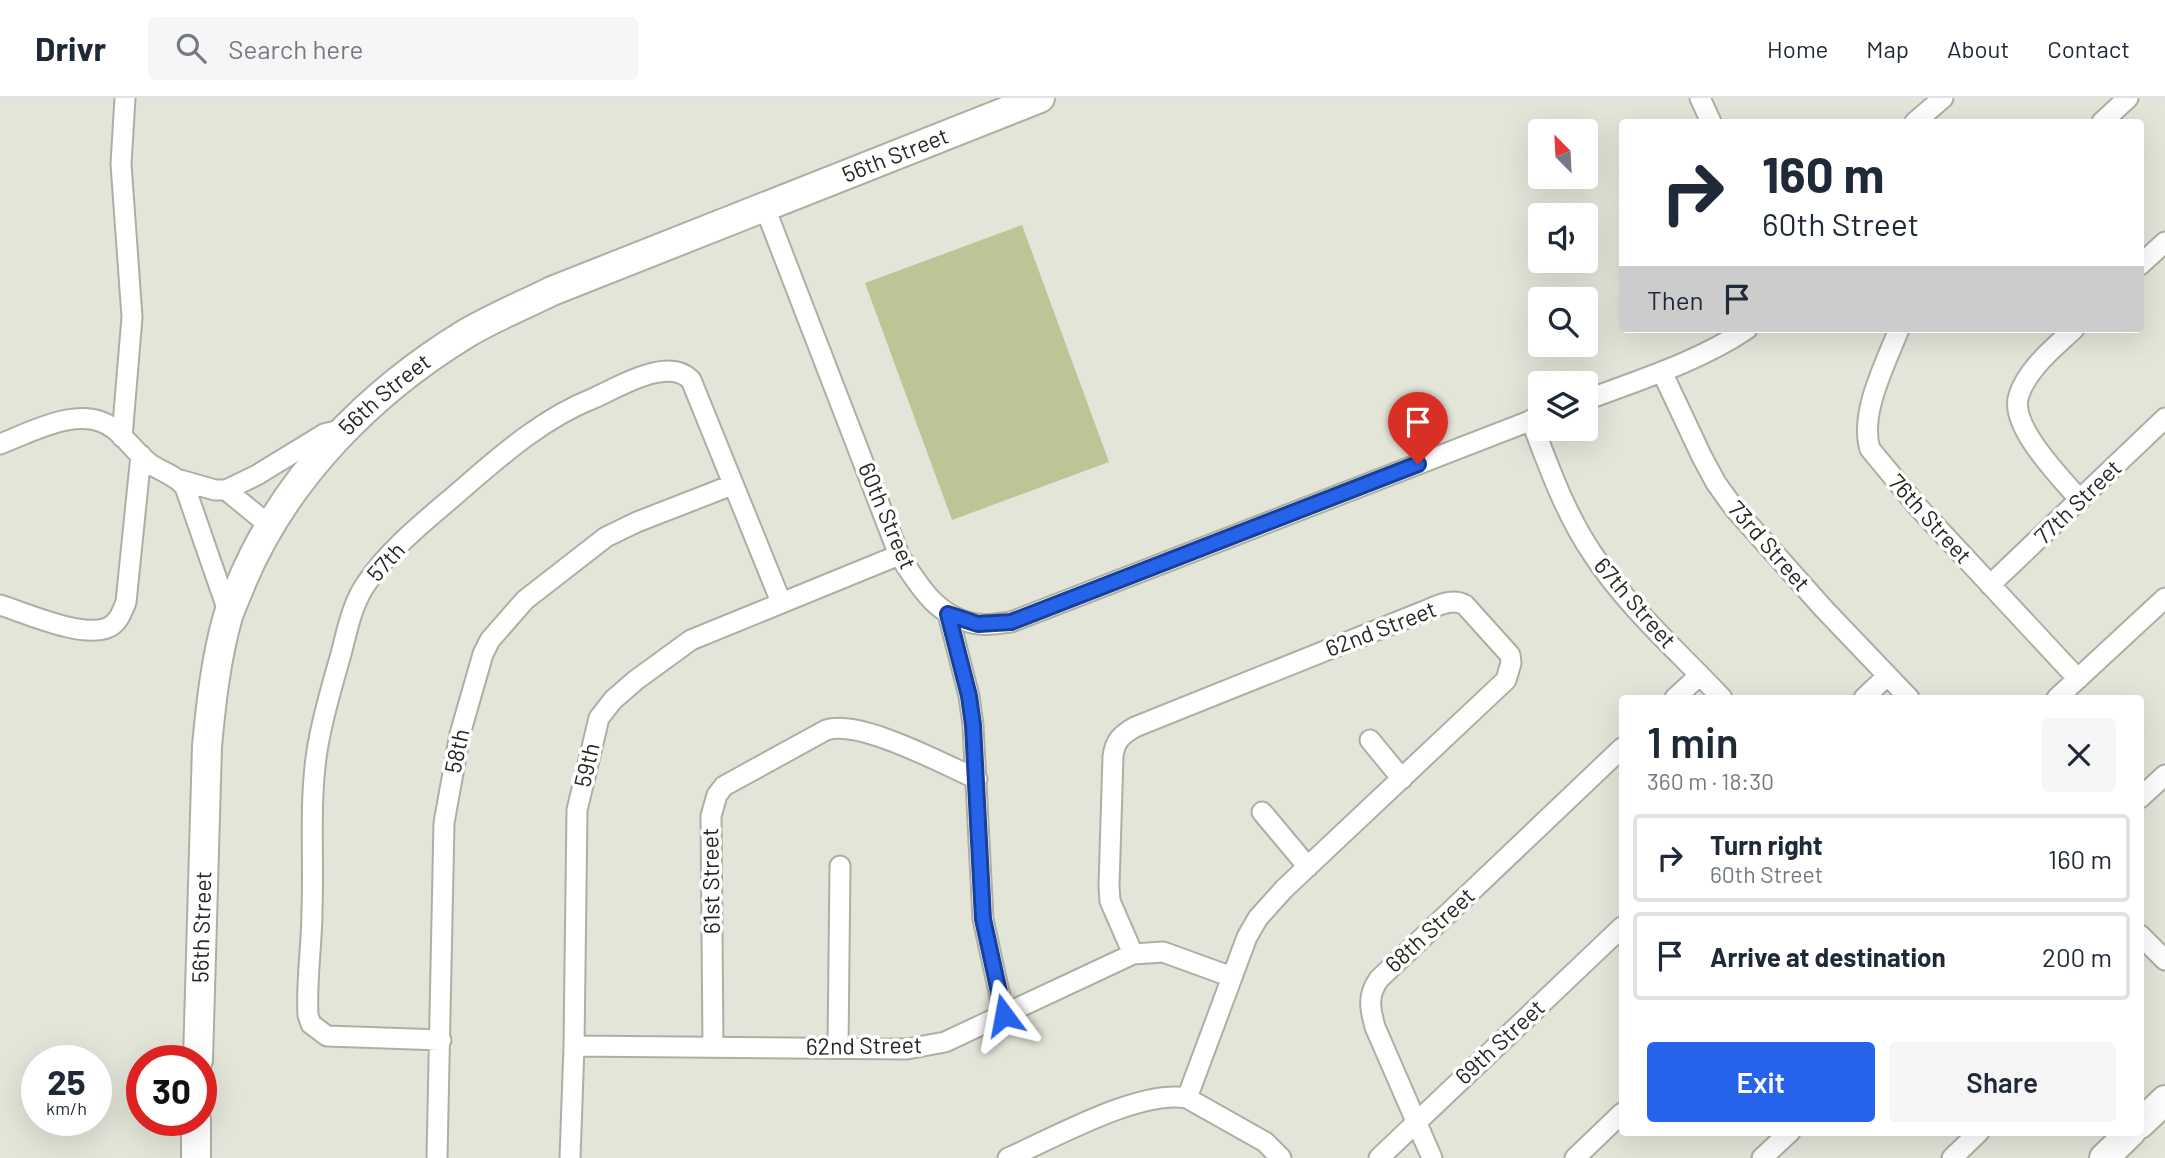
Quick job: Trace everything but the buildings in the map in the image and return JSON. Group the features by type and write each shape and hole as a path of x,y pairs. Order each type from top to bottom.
{"street":[{"path":"122,437 132,317 121,164 125,98"},
{"name":"56th Street","path":"198,1045 207,746 216,674 229,614 269,525 330,444 421,364 468,332 552,292 1040,98"},
{"path":"1700,98 1710,119"},
{"path":"1919,119 1943,98"},
{"path":"2105,119 2128,98"},
{"name":"60th Street","path":"765,208 899,555 924,594 948,614 978,624 1011,622 1528,422"},
{"path":"2144,261 2165,242"},
{"path":"1598,396 1662,372 1741,333"},
{"name":"76th Street","path":"1898,333 1867,418 1867,440 1870,449 1918,507 2078,679"},
{"path":"2070,333 2039,363 2027,379 2018,397 2017,409 2028,435 2080,500"},
{"name":"57th","path":"441,1040 327,1036 311,1024 308,1015 313,796 317,751 348,627 365,586 390,555 438,511 486,468 539,428 576,405 664,370 684,372 691,380 781,602"},
{"name":"73rd Street","path":"1662,372 1702,457 1734,508 1906,695"},
{"name":"77th Street","path":"1990,585 2165,418"},
{"path":"0,444 73,419 96,420 114,429 159,470 180,480 215,490 226,490 268,469 324,434 348,428"},
{"name":"67th Street","path":"1544,441 1570,515 1591,552 1615,584 1719,695"},
{"path":"0,605 69,627 98,629 115,624 126,602 141,455"},
{"path":"180,480 185,487 229,614"},
{"name":"58th","path":"437,1158 446,805 465,714 483,654 490,640 525,600 606,537 732,485"},
{"path":"226,490 269,525"},
{"name":"59th","path":"570,1158 577,810 599,718 613,700 677,648 781,602 899,555"},
{"path":"2060,695 2165,598"},
{"name":"62nd Street","path":"1133,954 1110,901 1109,886 1113,756 1115,744 1126,732 1445,603 1461,603 1510,655 1510,670 1506,680 1284,889 1258,918 1247,937 1187,1098"},
{"path":"948,614 969,696 983,919 1004,1015"},
{"path":"1678,695 1700,675"},
{"path":"1867,695 1887,676"},
{"name":"61st Street","path":"713,1047 711,816 717,795 724,786 835,727 861,730 976,779"},
{"path":"1370,740 1402,779"},
{"name":"68th Street","path":"1432,1158 1375,1027 1370,1009 1370,992 1379,979 1619,751"},
{"path":"2144,794 2165,775"},
{"path":"1262,812 1308,867"},
{"path":"838,1048 840,866"},
{"name":"69th Street","path":"1379,1158 1619,930"},
{"path":"2144,939 2164,957"},
{"name":"62nd Street","path":"574,1046 907,1049 945,1042 1133,954 1163,952 1232,977"},
{"path":"1008,1158 1128,1105 1173,1095 1187,1098 1265,1142 1282,1158"},
{"path":"2144,1120 2165,1100"},
{"path":"1575,1158 1619,1116"},
{"path":"196,1136 196,1158"},
{"path":"1762,1158 1786,1136"},
{"path":"1952,1158 1975,1136"},
{"path":"2104,1158 2127,1136"}],"green space":[{"path":"1022,225 1109,462 952,520 865,283"}],"route":[{"path":"1004,1015 983,919 978,801 969,696 948,614 978,624 1011,622 1418,464"}]}
